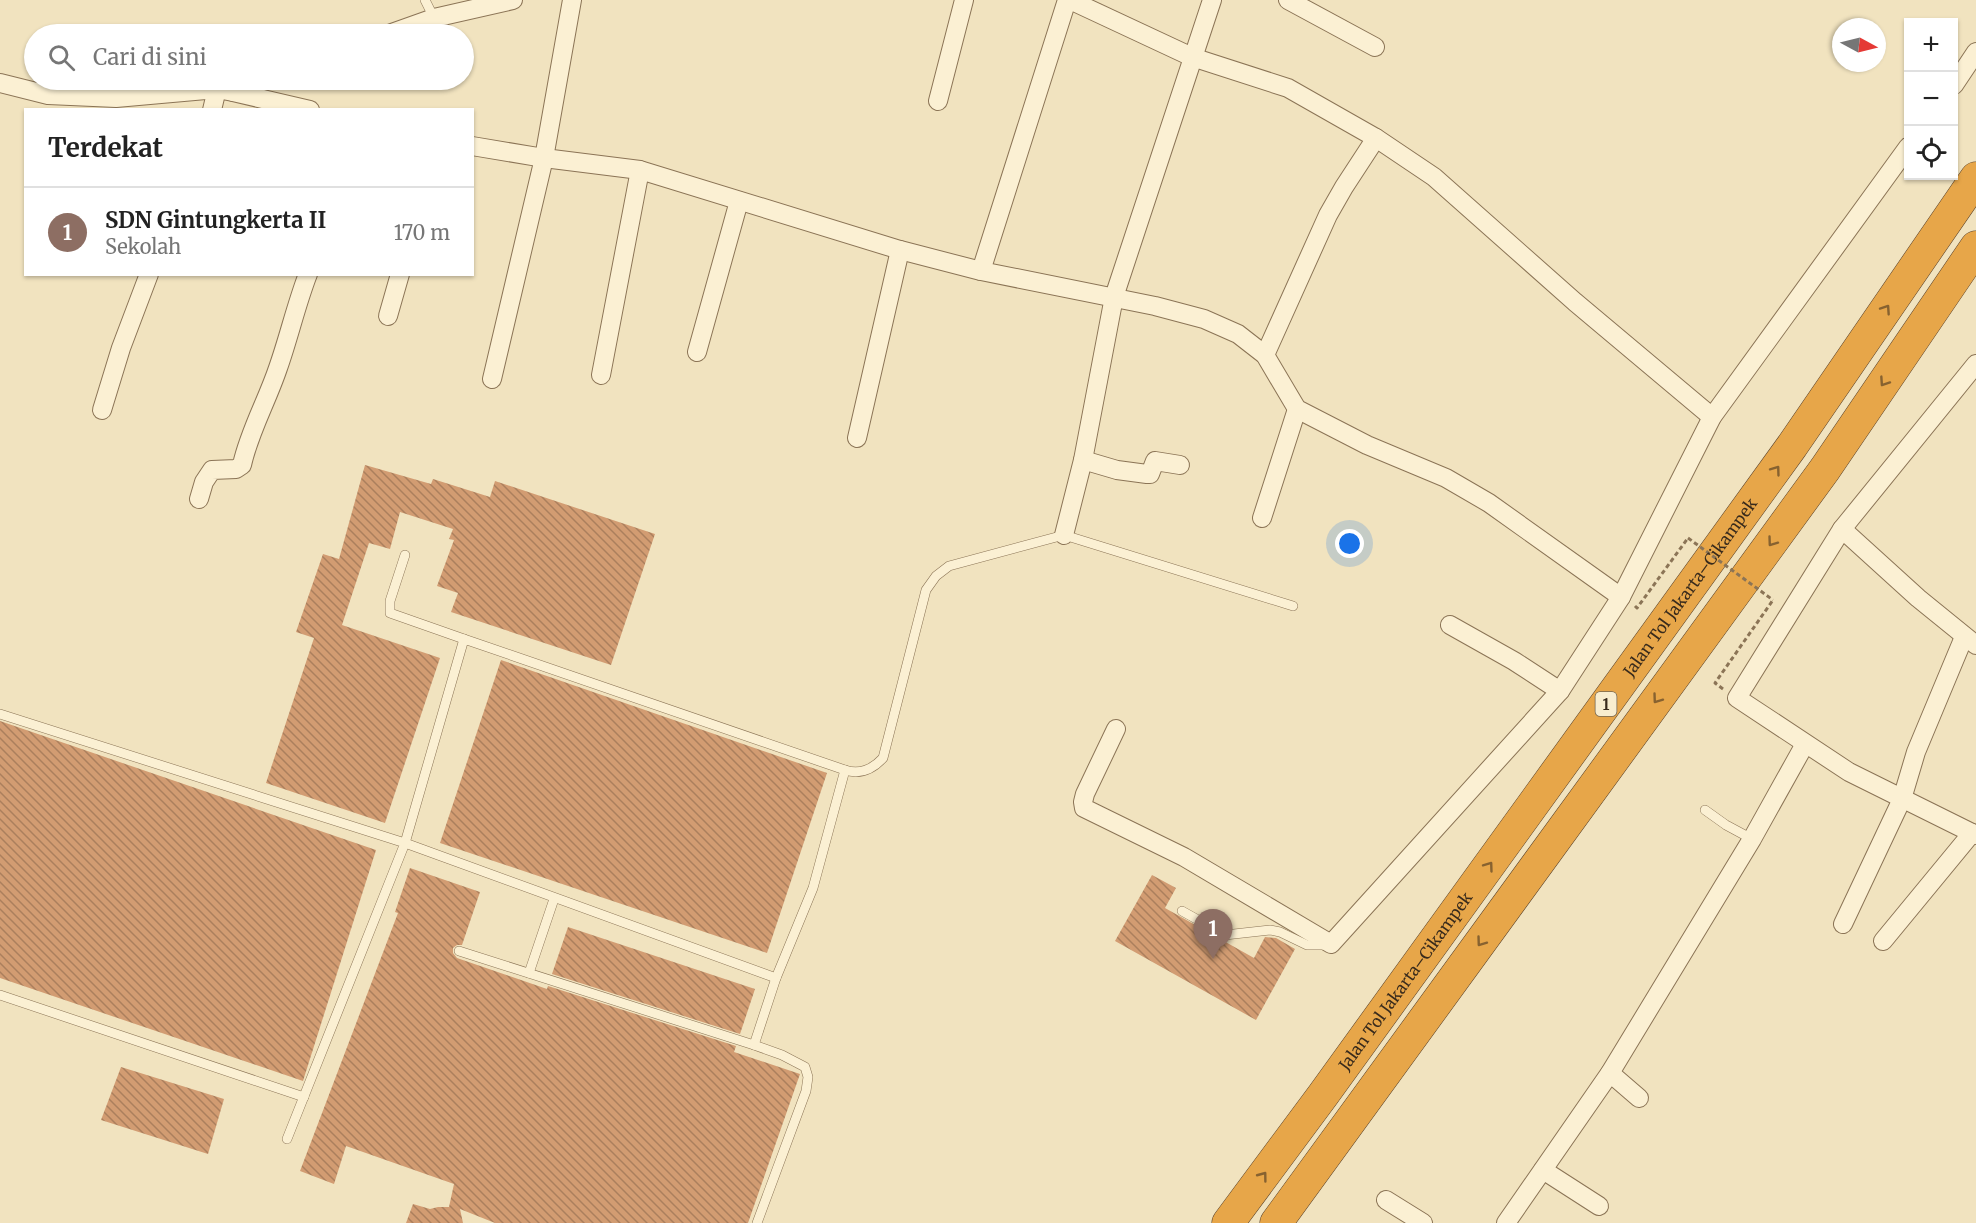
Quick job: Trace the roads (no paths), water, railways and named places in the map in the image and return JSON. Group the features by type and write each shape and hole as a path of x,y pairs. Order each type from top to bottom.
{"highway":[{"name":"Jalan Tol Jakarta–Cikampek","path":"1228,1223 1792,446 1976,178"},
{"name":"1","path":"1276,1223 1825,469 1976,247"}],"street":[{"path":"417,24 513,0"},
{"path":"492,379 544,158 572,0"},
{"path":"938,102 964,0"},
{"path":"981,271 1069,0 1192,57 1288,88 1335,112 1376,138 1434,177 1575,302 1712,417"},
{"path":"1064,536 1083,460 1114,297 1212,0"},
{"path":"1288,0 1376,47"},
{"path":"1958,78 1976,52"},
{"path":"0,82 24,88"},
{"path":"30,90 48,95 116,98 225,90 302,108"},
{"path":"213,108 225,90"},
{"path":"1265,355 1328,215 1376,138"},
{"path":"474,146 639,170 900,250 981,271 1114,297 1204,319 1238,334 1265,355 1297,409 1367,445 1446,478 1480,498 1621,597"},
{"path":"1116,729 1085,794 1084,808 1184,857 1331,944 1560,691 1621,597 1712,417 1904,153"},
{"path":"601,375 639,170"},
{"path":"697,352 740,201"},
{"path":"857,438 900,250"},
{"path":"102,410 121,348 148,276"},
{"path":"199,499 204,482 212,470 236,469 242,465 246,448 278,369 307,276"},
{"path":"388,316 399,276"},
{"path":"1883,941 1974,834 1849,772 1737,698 1842,530 1976,364"},
{"path":"1262,518 1297,409"},
{"path":"1083,460 1117,470 1147,474 1150,474 1155,461 1180,465"},
{"path":"1842,530 1970,641 1916,752 1902,799 1843,924"},
{"path":"1450,625 1514,661 1560,691"},
{"path":"1506,1223 1610,1073 1752,839 1804,744"},
{"path":"1610,1073 1639,1098"},
{"path":"1543,1170 1599,1206"},
{"path":"1386,1200 1423,1223"}],"lane":[{"path":"425,0 434,18"},
{"path":"405,555 390,601 390,613 855,773 876,766 883,758 926,590 936,576 949,566 1064,536 1293,606"},
{"path":"287,1139 405,843 464,639"},
{"path":"0,714 405,843 776,978"},
{"path":"754,1045 776,978 813,888 845,770"},
{"path":"1705,810 1752,839"},
{"path":"529,973 554,899"},
{"path":"1182,911 1225,935 1270,930 1307,945 1331,944"},
{"path":"459,951 754,1045 782,1055 805,1067 808,1077 806,1091 758,1223"},
{"path":"0,995 304,1097"}],"place":[{"name":"SDN Gintungkerta II","path":"1213,959"}]}
